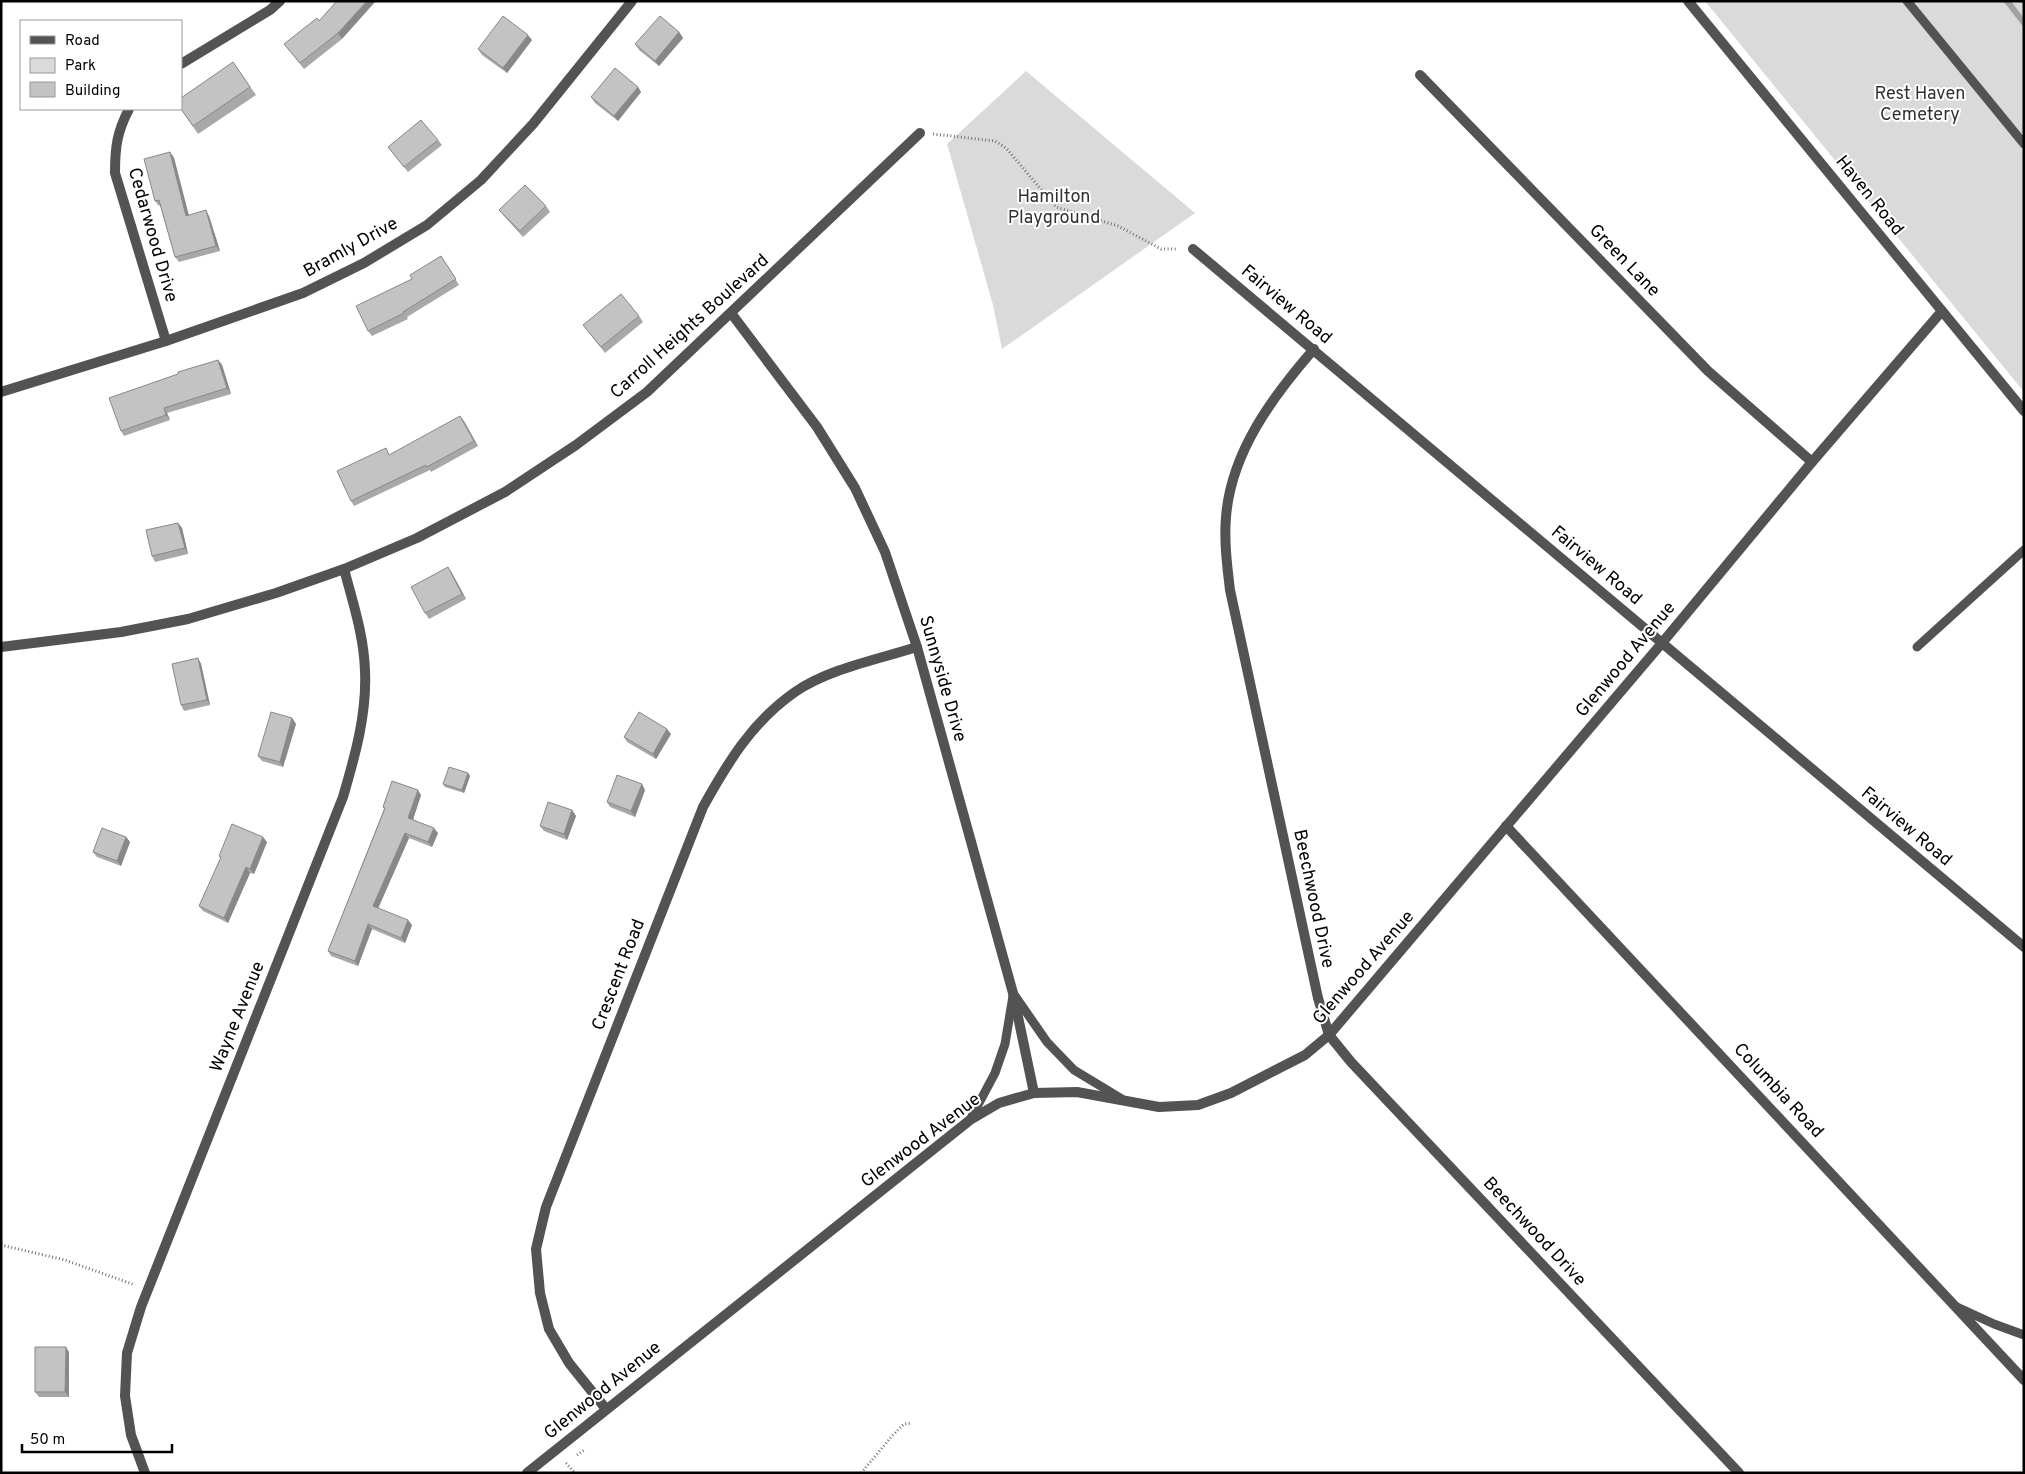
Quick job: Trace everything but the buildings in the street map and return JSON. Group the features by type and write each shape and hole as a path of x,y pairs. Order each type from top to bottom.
{"street":[{"path":"182,63 270,10 280,1"},
{"name":"Bramly Drive","path":"1,392 166,341 303,293 364,262 426,225 482,180 533,124 632,1"},
{"name":"Haven Road","path":"1688,1 2024,411"},
{"name":"Green Lane","path":"1420,75 1708,371 1812,462"},
{"name":"Cedarwood Drive","path":"128,110 122,121 115,148 115,173 166,341"},
{"name":"Carroll Heights Boulevard","path":"1,648 121,632 188,619 276,593 344,569 417,538 496,496 576,445 647,392 920,133"},
{"name":"Fairview Road","path":"1193,249 2024,946"},
{"name":"Glenwood Avenue","path":"527,1473 970,1120 999,1103 1034,1092 1078,1092 1159,1107 1198,1105 1231,1093 1305,1055 1330,1035 1662,643 1812,462 1942,312"},
{"name":"Sunnyside Drive","path":"731,314 817,427 855,488 885,552 917,647 1013,993 1034,1092"},
{"name":"Beechwood Drive","path":"1314,349 1286,381 1246,445 1234,478 1226,515 1226,554 1234,609 1318,998 1330,1035 1351,1062 1739,1473"},
{"name":"Wayne Avenue","path":"145,1473 131,1435 125,1396 127,1353 148,1289 343,797 357,751 363,710 365,672 361,631 344,569"},
{"name":"Crescent Road","path":"606,1409 569,1363 550,1329 540,1293 536,1248 546,1207 703,807 727,763 754,727 796,692 835,672 917,647"},
{"name":"Columbia Road","path":"1506,826 2024,1380"}],"lane":[{"path":"1907,1 2024,144"},
{"path":"1917,647 2024,550"},
{"path":"1013,993 1047,1042 1074,1070 1124,1101"},
{"path":"970,1120 995,1073 1005,1044 1013,993"},
{"path":"1957,1307 2024,1335"}],"path":[{"path":"920,133 995,141 1006,148 1056,207 1118,226 1161,249 1193,249"},
{"path":"1,1245 65,1260 148,1289"},
{"path":"861,1473 904,1424 912,1423"},
{"path":"566,1463 574,1473"}],"green space":[{"name":"Rest Haven Cemetery","path":"1705,1 2024,1 2024,392"},
{"name":"Hamilton Playground","path":"1026,71 1195,213 1002,349 993,305 947,144"}],"waterway":[{"path":"2007,1 2024,23"}]}
